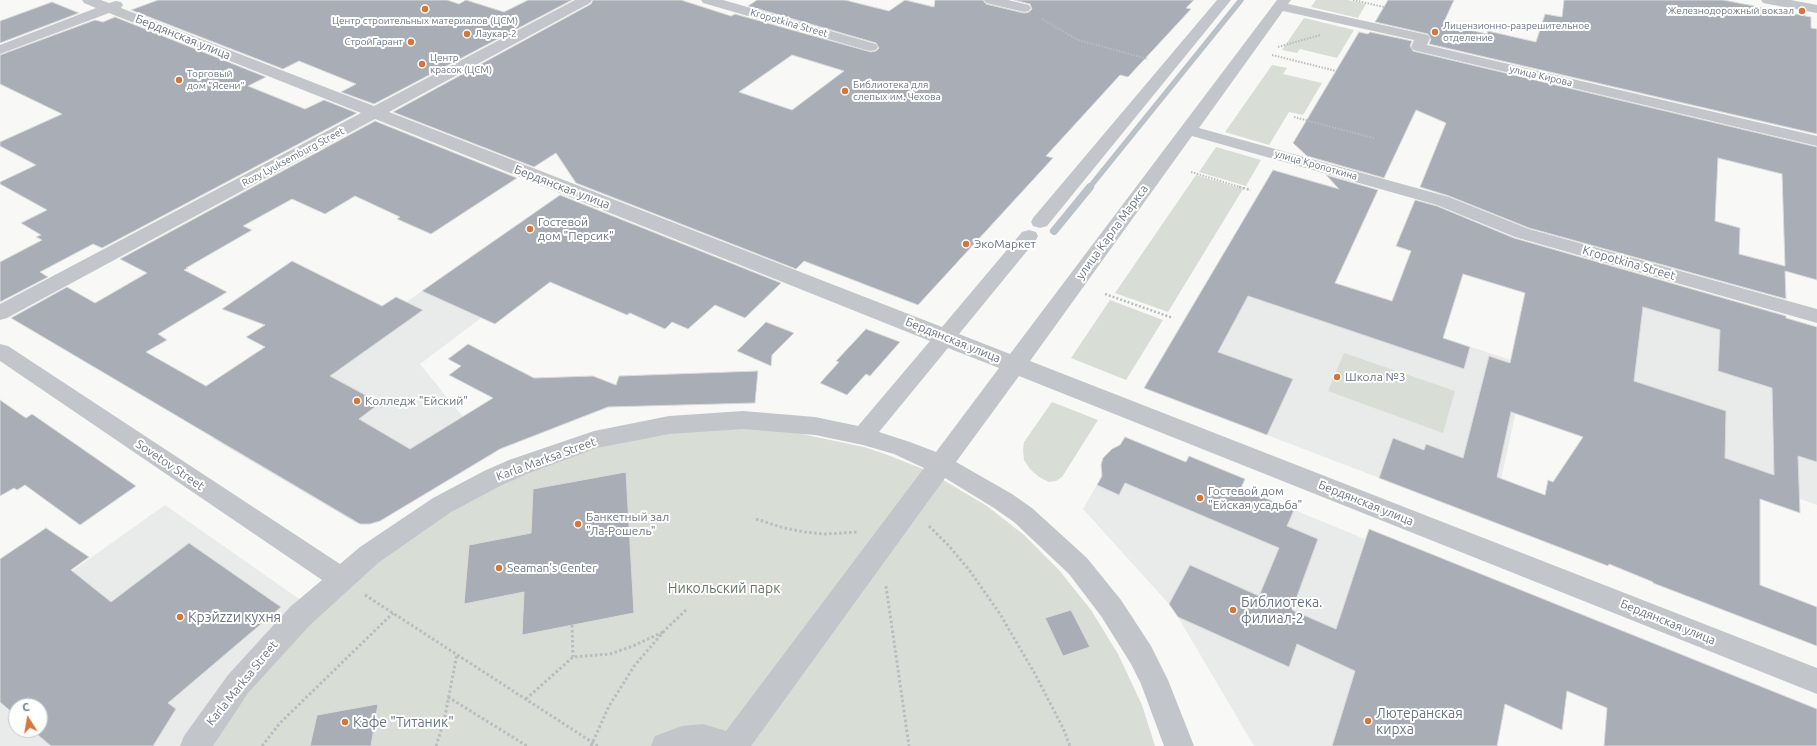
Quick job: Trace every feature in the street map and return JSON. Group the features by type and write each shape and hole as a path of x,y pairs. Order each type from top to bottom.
{"street":[{"name":"Бердянская улица","path":"89,0 1817,681"},
{"path":"0,50 130,0"},
{"name":"Rozy Lyuksemburg Street","path":"0,313 585,0"},
{"name":"Kropotkina Street","path":"708,0 871,47"},
{"path":"991,0 1024,8"},
{"path":"863,436 1224,0"},
{"path":"1768,0 1817,9"},
{"name":"улица Карла Маркса","path":"733,746 1282,3"},
{"name":"улица Кирова","path":"1282,3 1423,38 1418,47 1817,141"},
{"name":"улица Кропоткина","path":"1188,130 1443,201 1522,233 1817,316"},
{"name":"Sovetov Street","path":"0,351 340,578"},
{"name":"Karla Marksa Street","path":"195,746 219,710 258,660 300,616 340,578 393,537 436,509 468,491 518,467 594,440 669,425 718,420 791,423 863,436 902,448 941,465"},
{"path":"941,465 982,487 1022,515 1060,548 1095,586 1141,655 1166,708 1179,746"},
{"path":"666,746 682,741 703,739 726,746"}],"path":[{"path":"1353,0 1384,7"},
{"path":"1024,8 1078,40 1150,60"},
{"path":"1272,55 1336,71"},
{"path":"1294,117 1374,138"},
{"path":"1191,172 1251,190"},
{"path":"1105,294 1173,318"},
{"path":"756,519 784,528 825,534 868,530 904,515 949,546 986,593 1035,674 1063,728 1070,746"},
{"path":"881,545 890,627 909,746"},
{"path":"364,595 526,699 592,744 598,746"},
{"path":"592,744 602,719 615,694 635,665 665,630 686,610"},
{"path":"262,746 280,723 393,613"},
{"path":"572,625 573,657"},
{"path":"526,699 573,657 610,654 633,646 665,630"},
{"path":"436,746 444,721 456,654"},
{"path":"448,697 527,746"}],"shaded area":[{"name":"Школа №3","path":"1224,252 1336,288 1339,284 1384,298 1377,316 1526,365 1492,521 1144,388"},
{"name":"Колледж \"Ейский\"","path":"475,254 545,285 494,324 481,318 420,364 493,454 380,521 365,525 356,523 212,438"},
{"path":"1599,263 1817,327 1817,505 1800,499 1800,513 1661,465 1584,358"},
{"path":"1125,437 1186,462 1189,456 1245,479 1241,488 1365,539 1336,629 1385,682 1499,734 1497,746 1254,746 1169,604 1083,509 1102,476 1101,465 1103,458 1112,449 1120,445"},
{"path":"165,505 305,603 185,746 0,746 0,580 34,598"}],"green space":[{"path":"1316,0 1348,0 1366,4 1358,18 1311,7"},
{"path":"1304,18 1354,30 1337,58 1300,49 1297,53 1282,50"},
{"path":"1272,65 1287,68 1283,74 1322,83 1303,115 1289,112 1269,145 1225,132"},
{"path":"1216,147 1261,160 1246,186 1199,172"},
{"path":"1196,175 1243,189 1168,312 1115,293"},
{"path":"1110,300 1163,320 1126,380 1071,358"},
{"path":"1344,353 1455,391 1443,433 1328,391"},
{"path":"1052,402 1098,420 1062,477 1056,481 1049,482 1039,477 1030,469 1024,460 1023,450 1024,442"},
{"name":"Никольский парк","path":"729,429 752,429 797,433 864,447 928,471 987,506 1024,535 1059,570 1091,610 1118,654 1142,705 1155,746 207,746 265,665 398,542 493,487 588,450 659,434"}],"building":[{"path":"158,0 447,0 459,4 466,0 504,12 528,0 572,0 374,104 341,92 356,84 299,61 283,69 131,10"},
{"path":"593,0 681,0 731,16 735,14 871,52 876,51 879,48 876,43 748,6 757,0 845,0 889,11 905,0 934,7 935,0 983,0 986,4 1024,13 1029,12 1032,9 1030,4 1014,0 1194,0 1186,8 1191,9 1128,77 1120,75 1046,156 1053,158 918,305 804,261 796,269 576,183 556,153 534,167 393,112 591,4","holes":["792,55 844,71 792,110 739,92"]},
{"path":"1388,0 1454,0 1443,24 1487,34 1488,31 1536,42 1545,14 1562,17 1564,0 1723,0 1811,17 1811,28 1817,29 1817,134 1429,44 1431,39 1428,34 1375,22"},
{"path":"52,2 79,13 0,43 0,21"},
{"path":"115,17 266,77 248,86 305,109 324,100 357,113 102,248 93,244 40,272 48,277 0,302 0,262 42,240 36,237 41,235 21,223 47,210 0,184 0,182 36,165 0,146 0,142 62,114 0,84 0,55 95,20 103,22"},
{"path":"1359,32 1368,34 1370,32 1412,41 1410,46 1413,51 1817,147 1817,280 1785,271 1786,299 1529,228 1449,196 1420,187 1446,123 1416,110 1384,178 1307,156 1293,143","holes":["1718,158 1782,174 1785,266 1739,254 1740,228 1715,221"]},
{"path":"375,121 517,178 431,234 397,219 400,217 355,196 325,214 292,199 243,226 252,230 184,270 227,292 158,334 167,340 146,352 206,386 265,347 246,337 265,325 222,309 292,261 382,306 396,297 423,310 330,376 380,403 359,419 410,449 493,398 449,375 461,366 448,359 468,344 534,378 593,376 616,385 619,376 758,371 755,403 608,407 500,449 380,521 370,524 360,524 11,318 67,287 95,303 147,273 120,259"},
{"path":"1273,170 1339,189 1326,175 1378,190 1335,283 1392,301 1411,251 1396,246 1415,200 1437,206 1514,238 1786,316 1786,318 1817,327 1817,462 1798,456 1800,513 1760,499 1760,585 1817,607 1817,646 1653,583 1609,564 1608,566 1379,478 1393,438 1424,450 1426,444 1463,458 1489,356 1510,363 1525,293 1463,274 1443,338 1470,347 1464,369 1248,296 1218,352 1293,379 1267,435 1144,388","holes":["1643,307 1720,330 1718,371 1772,388 1774,475 1725,458 1726,411 1634,381","1511,412 1583,437 1553,482 1548,480 1545,495 1497,477"]},
{"path":"560,195 781,283 745,318 715,305 688,329 672,322 665,329 630,313 627,315 550,282 495,324 422,291"},
{"path":"766,322 794,333 772,355 771,366 737,351"},
{"path":"866,329 900,342 870,376 866,374 847,395 820,383 839,362 836,361"},
{"path":"0,400 26,418 32,414 136,486 80,525 25,485 17,490 14,488 0,496"},
{"path":"1125,437 1186,462 1189,456 1245,479 1241,488 1294,510 1287,526 1318,539 1292,610 1336,629 1369,529 1817,709 1817,746 1604,746 1607,708 1567,691 1562,730 1505,704 1497,746 1332,746 1355,671 1297,644 1289,667 1178,617 1169,604 1190,565 1259,596 1279,548 1125,483 1119,495 1097,485 1102,476 1101,465 1103,458 1112,449 1120,445"},
{"path":"626,472 634,613 522,635 524,592 464,604 469,545 531,533 533,489"},
{"path":"46,528 89,557 71,570 111,602 189,543 281,607 168,703 176,709 153,746 51,746 42,738 48,738 48,698 8,698 8,709 0,702 0,559"},
{"path":"1071,610 1090,647 1063,656 1045,618"},
{"name":"Кафе \"Титаник\"","path":"378,704 371,746 310,746 317,715"}],"waterway":[{"path":"1089,188 1241,0"},
{"path":"1054,231 1090,187"}],"place":[{"name":"Центр строительных материалов (ЦСМ)","path":"425,9"},
{"name":"Железнодорожный вокзал","path":"1802,11"},
{"name":"Лицензионно-разрешительное отделение","path":"1435,32"},
{"name":"Лаукар-2","path":"467,34"},
{"name":"СтройГарант","path":"411,42"},
{"name":"Центр красок (ЦСМ)","path":"422,64"},
{"name":"Торговый дом \"Ясени\"","path":"179,80"},
{"name":"Библиотека для слепых им. Чехова","path":"845,91"},
{"name":"Гостевой дом \"Персик\"","path":"530,229"},
{"name":"ЭкоМаркет","path":"966,244"},
{"name":"Школа №3","path":"1337,377"},
{"name":"Колледж \"Ейский\"","path":"357,401"},
{"name":"Гостевой дом \"Ейская усадьба\"","path":"1200,498"},
{"name":"Банкетный зал \"Ла-Рошель\"","path":"578,524"},
{"name":"Seaman's Center","path":"499,568"},
{"name":"Библиотека. филиал-2","path":"1233,610"},
{"name":"Крэйzzи кухня","path":"180,617"},
{"name":"Лютеранская кирха","path":"1368,721"},
{"name":"Кафе \"Титаник\"","path":"345,722"}]}
